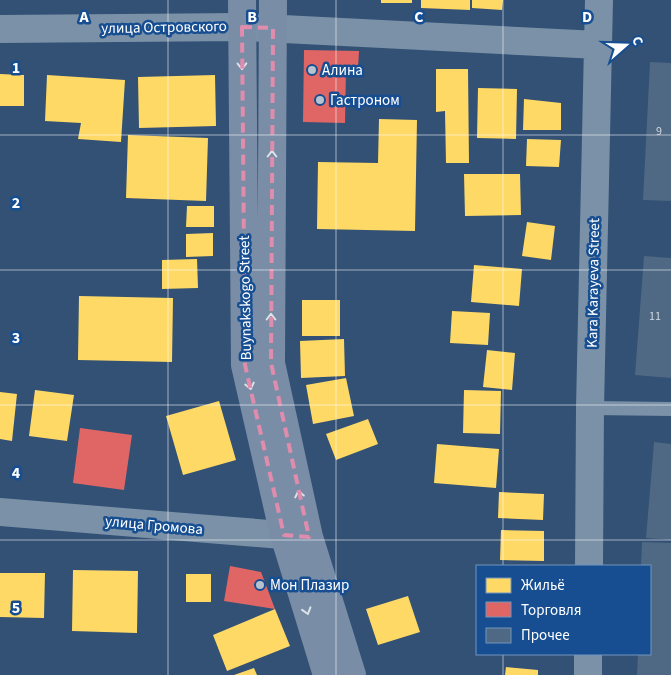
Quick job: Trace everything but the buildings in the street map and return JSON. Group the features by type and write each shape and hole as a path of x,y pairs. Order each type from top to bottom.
{"main road":[{"name":"Buynakskogo Street","path":"242,0 245,365 296,536 327,675"},
{"name":"Buynakskogo Street","path":"273,0 271,363 296,536 352,675"}],"street":[{"name":"Kara Karayeva Street","path":"589,565 590,408 599,0"},
{"name":"улица Островского","path":"0,29 242,27 598,45"},
{"name":"улица Громова","path":"0,512 296,536"},
{"path":"588,655 588,675"}],"lane":[{"path":"590,408 671,409"}],"highlighted area":[{"path":"242,27 273,28 271,363 309,537 284,535 245,365"}],"place":[{"name":"Алина","path":"312,70"},
{"name":"Гастроном","path":"320,100"},
{"name":"Мон Плазир","path":"260,585"}]}
